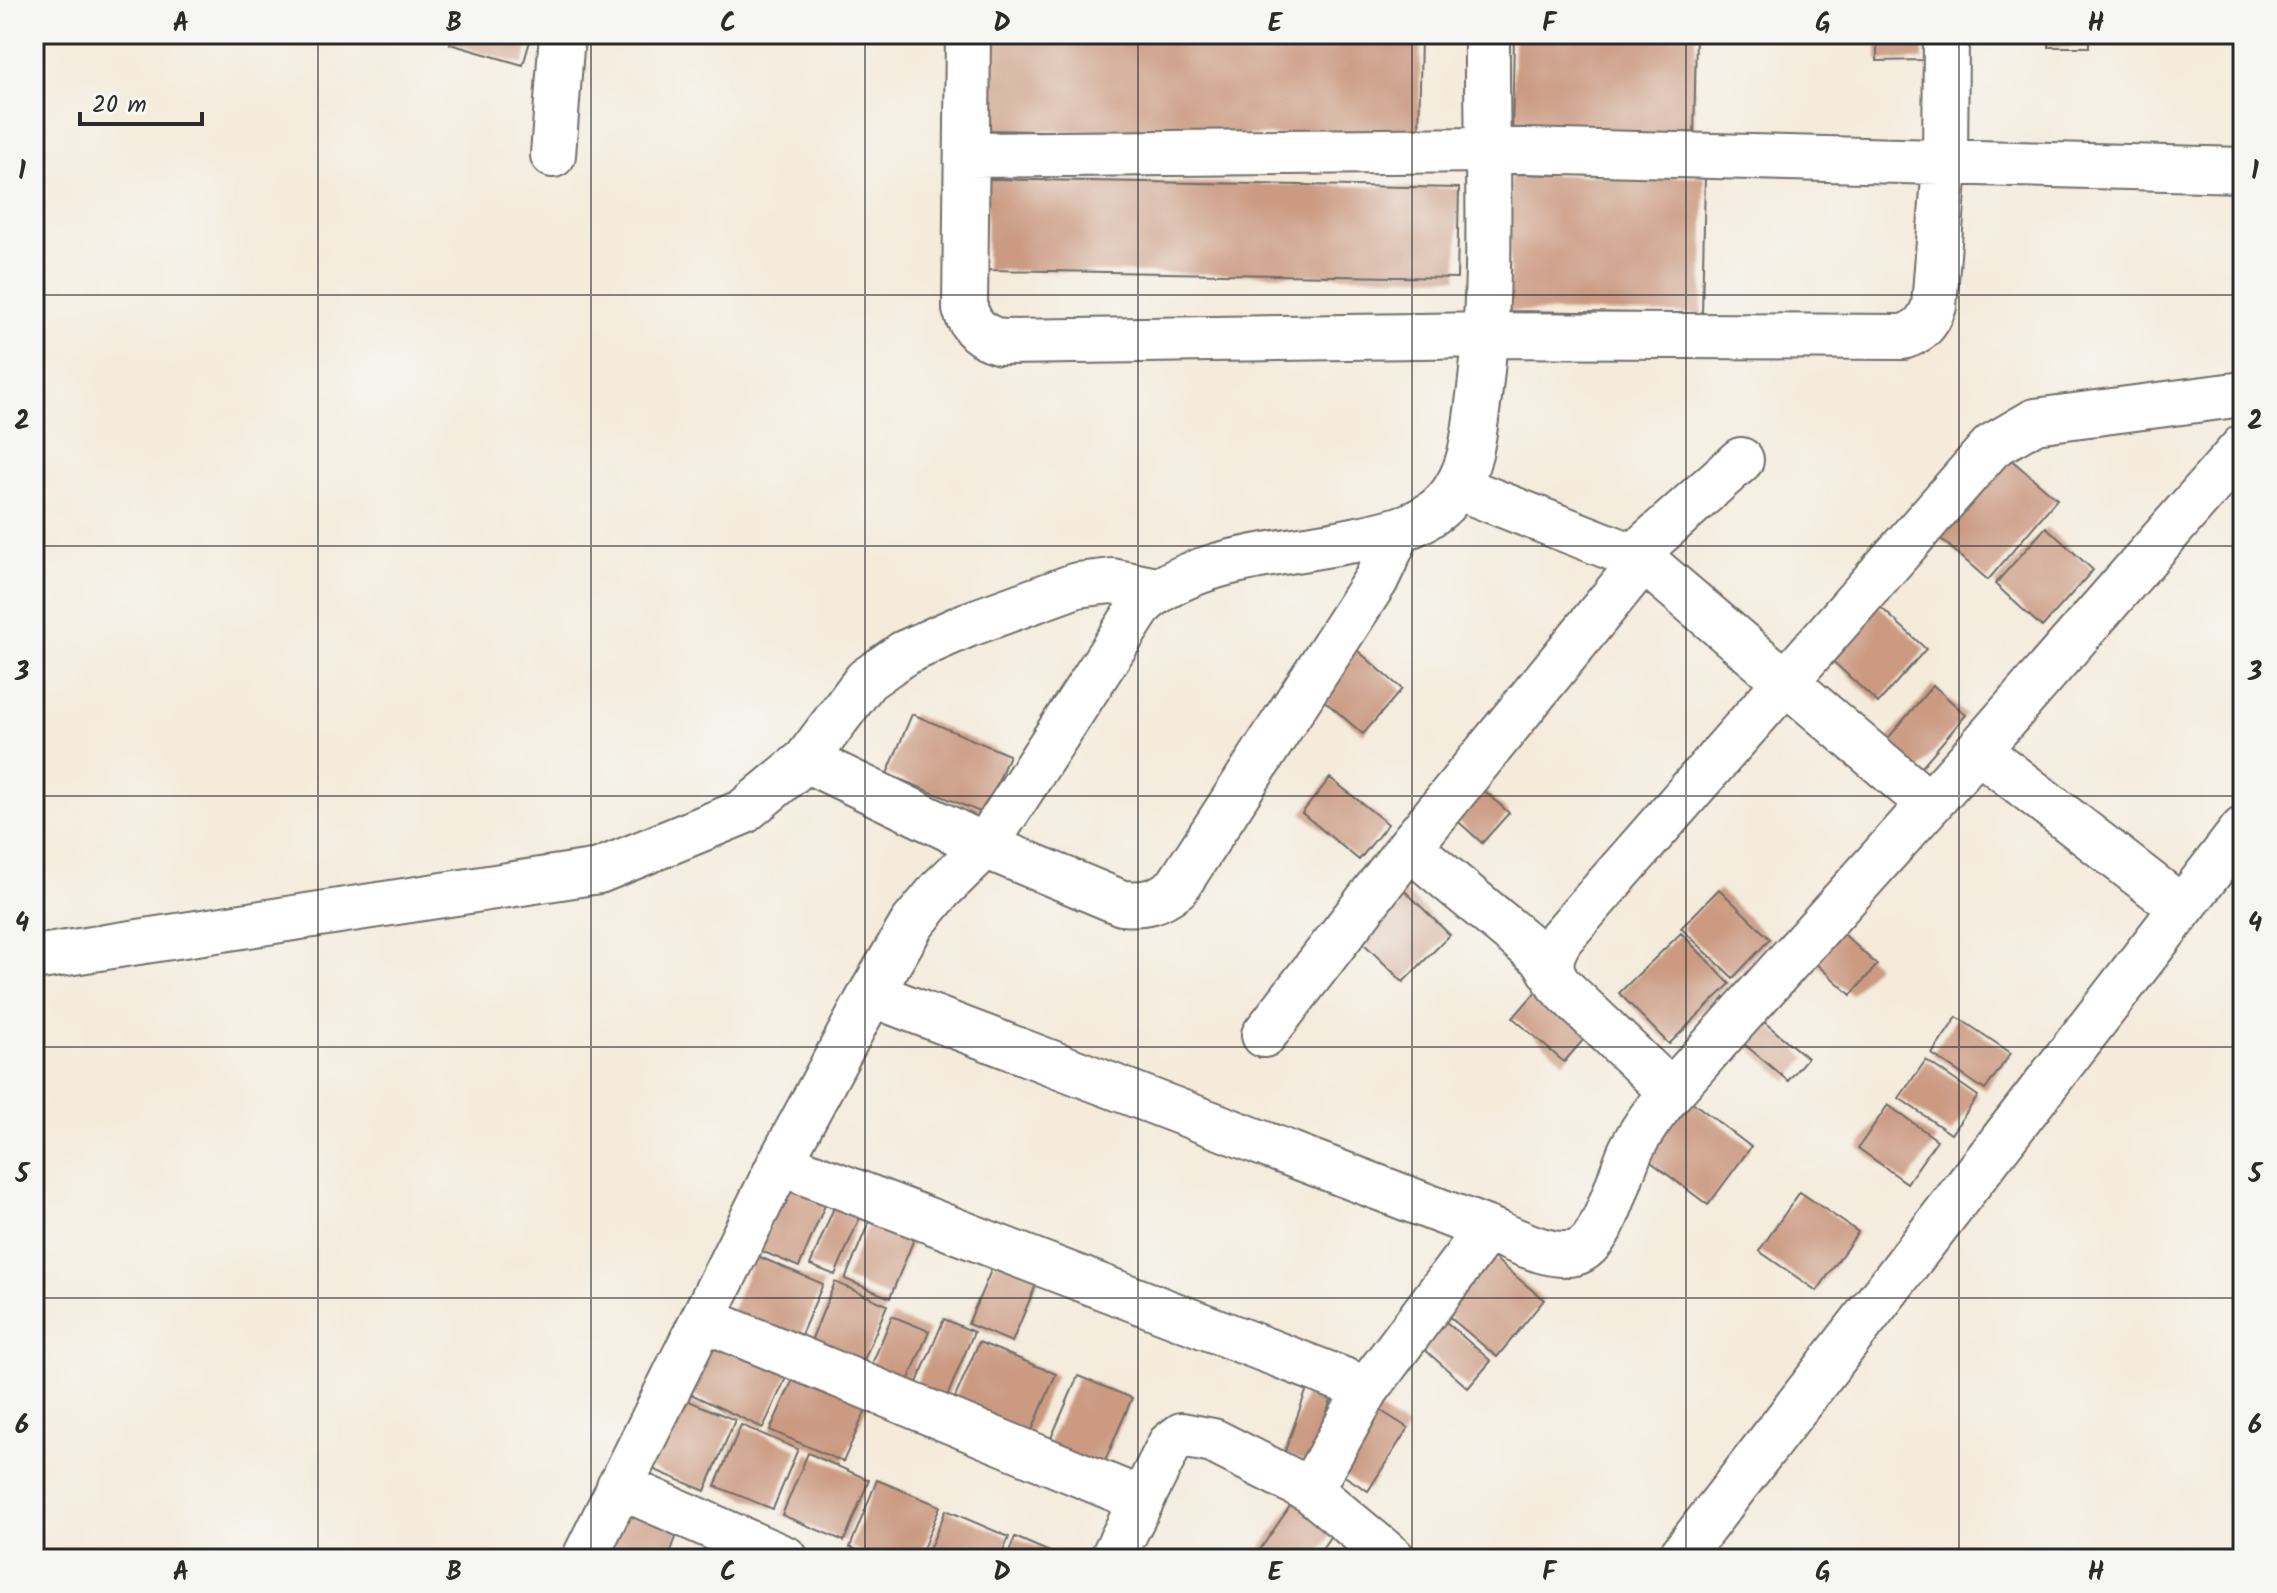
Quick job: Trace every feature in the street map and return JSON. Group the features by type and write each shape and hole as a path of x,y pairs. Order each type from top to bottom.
{"street":[{"path":"553,155 562,34"},
{"path":"968,34 965,309 971,327 986,338 1001,342 1488,335 1903,337 1918,332 1929,320 1934,306 1945,165 1946,34"},
{"path":"584,1559 705,1320 780,1163 871,994 912,924 941,889 985,846 1142,604 1157,590 1200,571 1399,531 1433,514 1457,487 1470,455 1488,335 1487,34"},
{"path":"967,155 1486,150 1945,165 2243,170"},
{"path":"1550,970 1551,954 1561,938 1973,463 2012,432 2035,421 2243,394"},
{"path":"871,994 1487,1229 1557,1254 1577,1252 1588,1245 1603,1223 1632,1149 1671,1092 1978,750 2243,447"},
{"path":"1264,1035 1409,847 1643,560 1647,544 1741,460"},
{"path":"1457,487 1643,560 1929,804"},
{"path":"806,760 985,846 1122,903 1144,905 1160,900 1177,887 1376,580 1399,531"},
{"path":"34,958 599,871 743,812 806,760 866,680 904,653 967,625 1077,585 1112,581 1157,590"},
{"path":"1978,750 2182,908"},
{"path":"1679,1559 2243,829"},
{"path":"1409,847 1544,959 1558,984 1671,1092"},
{"path":"780,1163 1367,1389"},
{"path":"1310,1490 1367,1389 1487,1229"},
{"path":"705,1320 1142,1500"},
{"path":"1112,1559 1170,1444 1182,1435 1213,1441 1310,1490 1393,1559"},
{"path":"619,1486 786,1559"}],"building":[{"path":"453,34 532,34 523,65 450,44"},
{"path":"985,34 1421,34 1419,138 983,130"},
{"path":"1514,34 1696,34 1694,143 1512,140"},
{"path":"1877,34 1923,34 1923,60 1877,61"},
{"path":"2049,34 2089,34 2089,47 2049,47"},
{"path":"1511,174 1705,177 1702,314 1509,311"},
{"path":"987,179 1459,188 1457,278 986,270"},
{"path":"2001,451 2057,499 1988,580 1933,532"},
{"path":"2046,527 2093,570 2042,627 1995,584"},
{"path":"1874,601 1926,649 1878,703 1826,655"},
{"path":"1351,645 1402,689 1363,734 1313,691"},
{"path":"1933,685 1966,715 1917,772 1884,743"},
{"path":"912,714 1009,755 985,814 887,774"},
{"path":"1330,778 1388,824 1359,860 1302,813"},
{"path":"1476,783 1509,813 1482,843 1450,814"},
{"path":"1399,885 1450,935 1403,982 1352,932"},
{"path":"1719,889 1770,939 1733,978 1681,928"},
{"path":"1831,922 1877,965 1851,995 1804,953"},
{"path":"1681,933 1730,984 1669,1044 1619,993"},
{"path":"1539,988 1590,1032 1564,1062 1513,1018"},
{"path":"1751,1011 1807,1058 1788,1081 1731,1033"},
{"path":"1957,1017 2011,1053 1985,1090 1932,1054"},
{"path":"1926,1060 1978,1096 1951,1134 1899,1098"},
{"path":"1687,1098 1751,1147 1708,1205 1643,1156"},
{"path":"1888,1105 1937,1140 1907,1183 1858,1148"},
{"path":"791,1174 831,1191 799,1267 759,1250"},
{"path":"1800,1192 1858,1232 1817,1291 1759,1251"},
{"path":"837,1200 863,1210 835,1275 810,1265"},
{"path":"874,1210 918,1229 890,1298 845,1279"},
{"path":"1488,1253 1544,1300 1497,1357 1440,1309"},
{"path":"998,1254 1041,1273 1012,1342 968,1324"},
{"path":"755,1255 823,1284 794,1351 727,1322"},
{"path":"835,1282 887,1305 858,1375 806,1353"},
{"path":"1438,1315 1491,1361 1468,1388 1415,1341"},
{"path":"892,1316 929,1331 904,1391 867,1376"},
{"path":"944,1319 974,1332 944,1404 913,1392"},
{"path":"706,1327 791,1367 763,1428 678,1388"},
{"path":"979,1342 1056,1374 1030,1435 953,1402"},
{"path":"800,1364 872,1396 843,1462 770,1430"},
{"path":"1078,1376 1132,1398 1102,1468 1048,1445"},
{"path":"1310,1380 1335,1389 1309,1463 1284,1454"},
{"path":"672,1394 735,1420 705,1491 643,1465"},
{"path":"1375,1407 1408,1428 1368,1491 1335,1470"},
{"path":"741,1425 798,1449 773,1509 715,1486"},
{"path":"808,1453 869,1480 844,1541 782,1515"},
{"path":"877,1480 940,1506 919,1559 878,1559 850,1547"},
{"path":"613,1499 681,1524 668,1559 591,1559"},
{"path":"1295,1499 1336,1528 1315,1559 1270,1559 1259,1551"},
{"path":"946,1510 1009,1537 1000,1559 925,1559"},
{"path":"1015,1537 1066,1559 1006,1559"}]}
